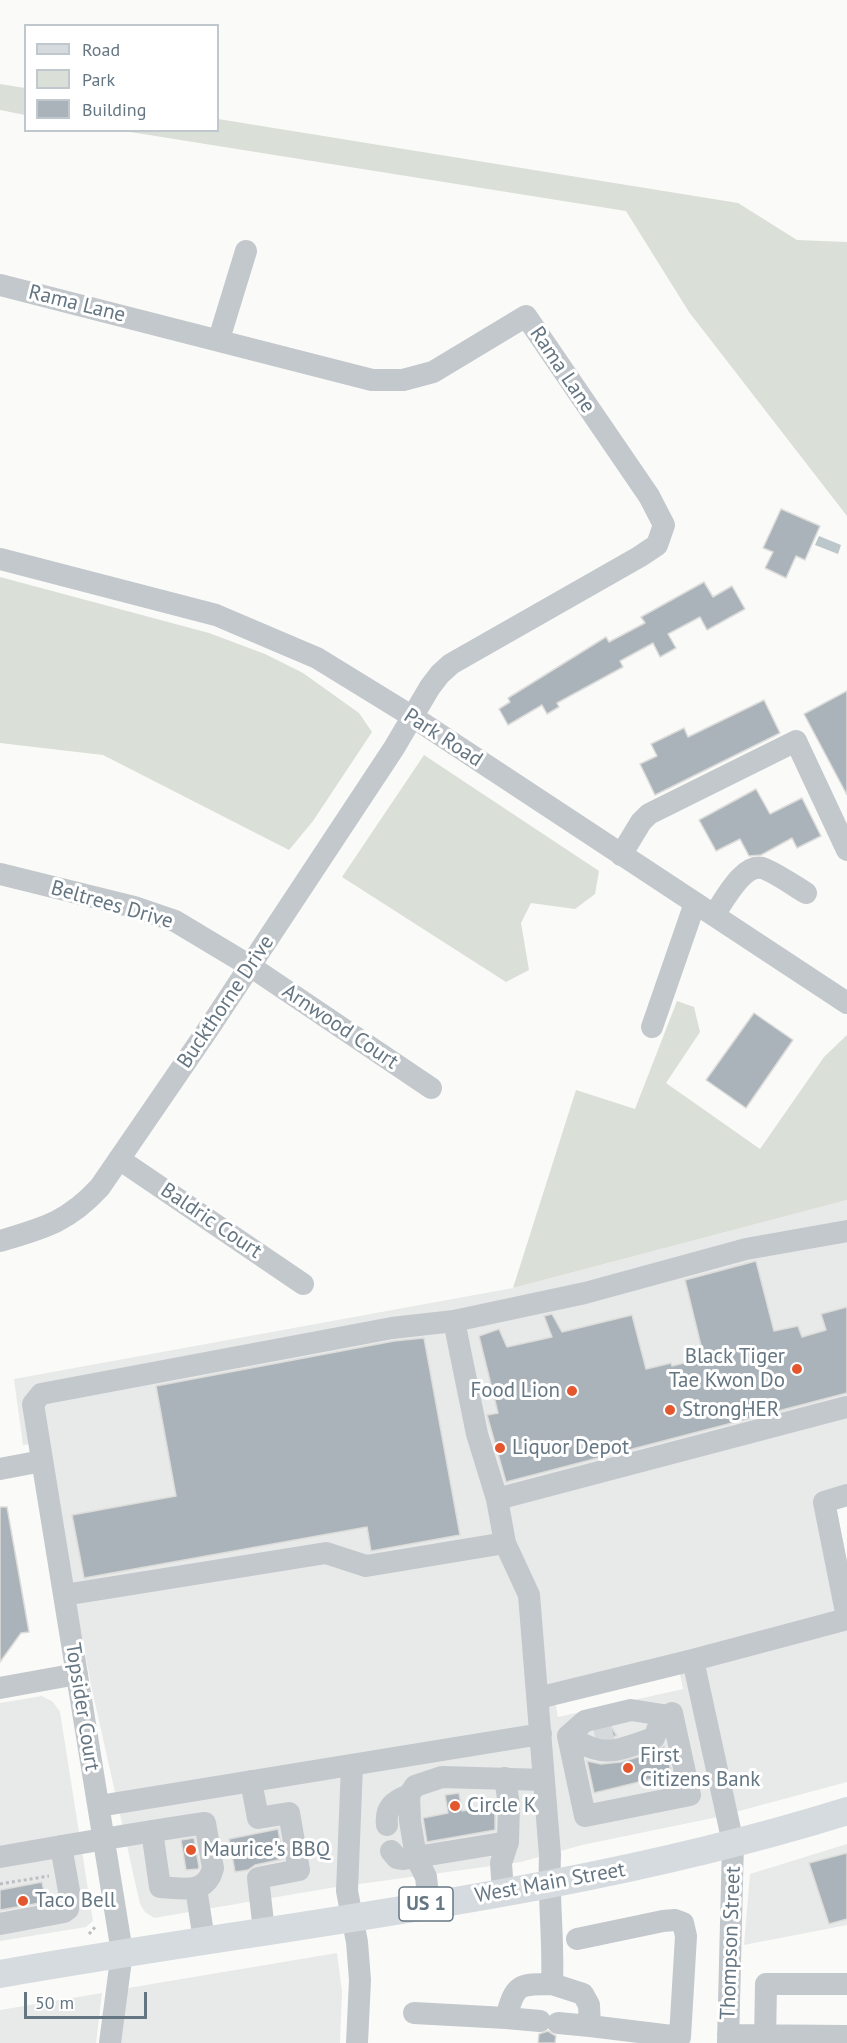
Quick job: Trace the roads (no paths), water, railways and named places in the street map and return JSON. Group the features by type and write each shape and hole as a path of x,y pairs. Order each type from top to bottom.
{"main road":[{"name":"West Main Street","path":"0,1974 122,1952 549,1886 733,1843 847,1811"}],"street":[{"path":"219,339 246,251"},
{"name":"Rama Lane","path":"0,285 219,339 372,380 403,380 433,372 526,316 649,496 664,525 657,545 639,557 451,664 440,674 412,717"},
{"name":"Park Road","path":"0,559 225,618 317,658 412,717 847,1003"},
{"name":"Buckthorne Drive","path":"0,1241 58,1222 88,1200 100,1186 209,1028 412,717"},
{"path":"621,855 641,822 649,814 796,741 847,850"},
{"path":"714,915 741,877 751,868 763,868 806,893"},
{"name":"Beltrees Drive","path":"0,874 149,911 175,921 249,966"},
{"path":"652,1027 695,903"},
{"name":"Arnwood Court","path":"249,966 431,1088"},
{"name":"Baldric Court","path":"119,1158 303,1284"},
{"name":"Topsider Court","path":"110,2043 122,1952 33,1404 41,1394 392,1328 454,1320 585,1293 746,1250 847,1231"},
{"path":"454,1320 477,1434 497,1499 505,1543 529,1595 550,1855 552,1984"},
{"path":"497,1499 847,1407"},
{"path":"0,1469 42,1461"},
{"path":"538,1698 693,1660 847,1618 824,1502 847,1495"},
{"path":"64,1595 326,1553 366,1566 505,1543"},
{"name":"Thompson Street","path":"693,1660 733,1843 728,2039"},
{"path":"0,1688 77,1674"},
{"path":"99,1806 437,1750 568,1736 703,1706"},
{"path":"568,1736 598,1738 650,1725 667,1714"},
{"path":"667,1714 690,1795"},
{"path":"568,1736 585,1816 722,1789"},
{"path":"437,1750 442,1777"},
{"path":"352,1765 347,1891 360,1980 357,2043"},
{"path":"387,1825 386,1816 389,1806 409,1795 415,1786 442,1777 544,1780"},
{"path":"503,1892 501,1863 508,1842 509,1805 505,1778"},
{"path":"251,1781 258,1818 289,1813 299,1870 258,1878 264,1931"},
{"path":"176,1793 182,1826"},
{"path":"409,1795 410,1821 416,1857 426,1877 429,1904"},
{"path":"0,1857 61,1846 182,1826 205,1823 213,1868 203,1886 196,1888 160,1887 152,1831"},
{"path":"391,1851 397,1858 416,1857 508,1842"},
{"path":"0,1924 64,1912 68,1909 69,1891 61,1846"},
{"path":"196,1888 204,1940"},
{"path":"414,2013 506,2018 680,2037 686,1936 683,1923 675,1920 577,1939"},
{"path":"506,2018 512,1996 517,1989 533,1984 552,1984 583,1994 589,2005 590,2026"},
{"path":"765,2039 766,1984 847,1984"},
{"path":"728,2039 847,2036"}],"tunnel":[{"path":"594,1732 612,1728"}],"place":[{"name":"Black Tiger Tae Kwon Do","path":"797,1369"},
{"name":"Food Lion","path":"572,1391"},
{"name":"StrongHER","path":"670,1410"},
{"name":"Liquor Depot","path":"500,1448"},
{"name":"First Citizens Bank","path":"628,1768"},
{"name":"Circle K","path":"455,1806"},
{"name":"Maurice's BBQ","path":"191,1850"},
{"name":"Taco Bell","path":"23,1901"}]}
